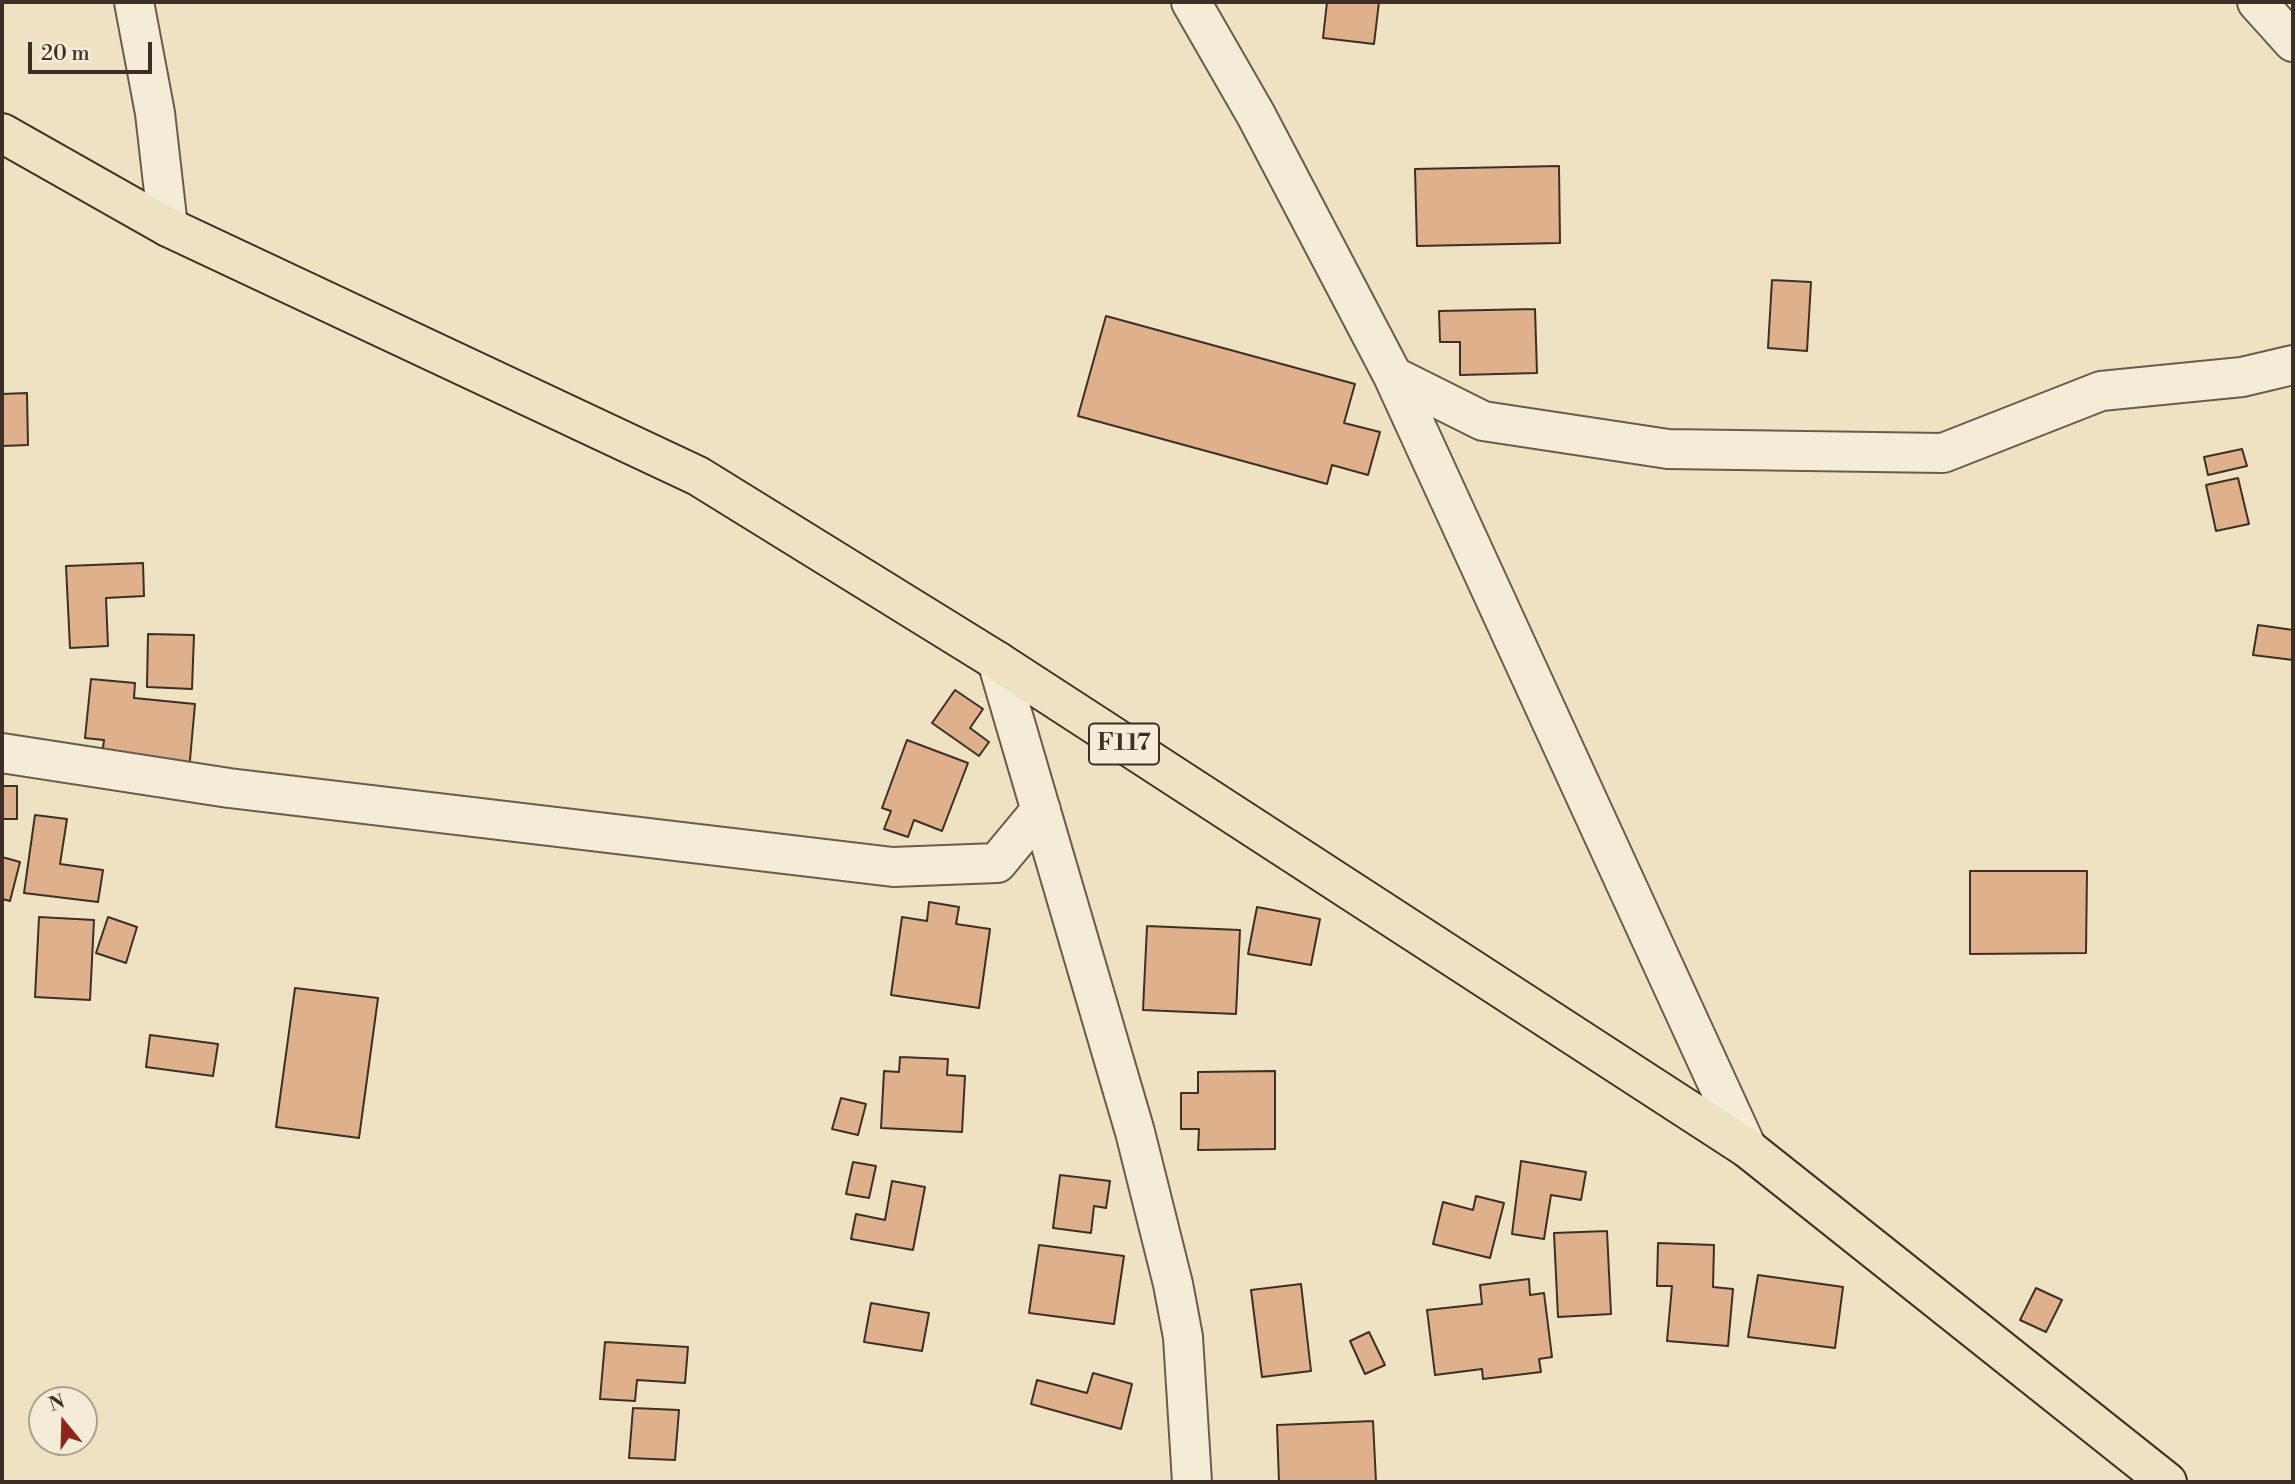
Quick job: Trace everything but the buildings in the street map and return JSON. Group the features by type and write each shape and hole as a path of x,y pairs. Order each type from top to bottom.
{"main road":[{"name":"F117","path":"2,133 168,227 698,476 996,661 1747,1148 2167,1482"}],"street":[{"path":"134,2 155,113 168,227"},
{"path":"1191,2 1256,115 1394,376 1747,1148"},
{"path":"2257,2 2293,43"},
{"path":"1394,376 1483,421 1668,449 1943,453 2101,391 2242,377 2293,365"},
{"path":"996,661 1135,1132 1173,1284 1182,1337 1192,1482"},
{"path":"2,753 256,791 893,867 998,863 1041,810"}]}
